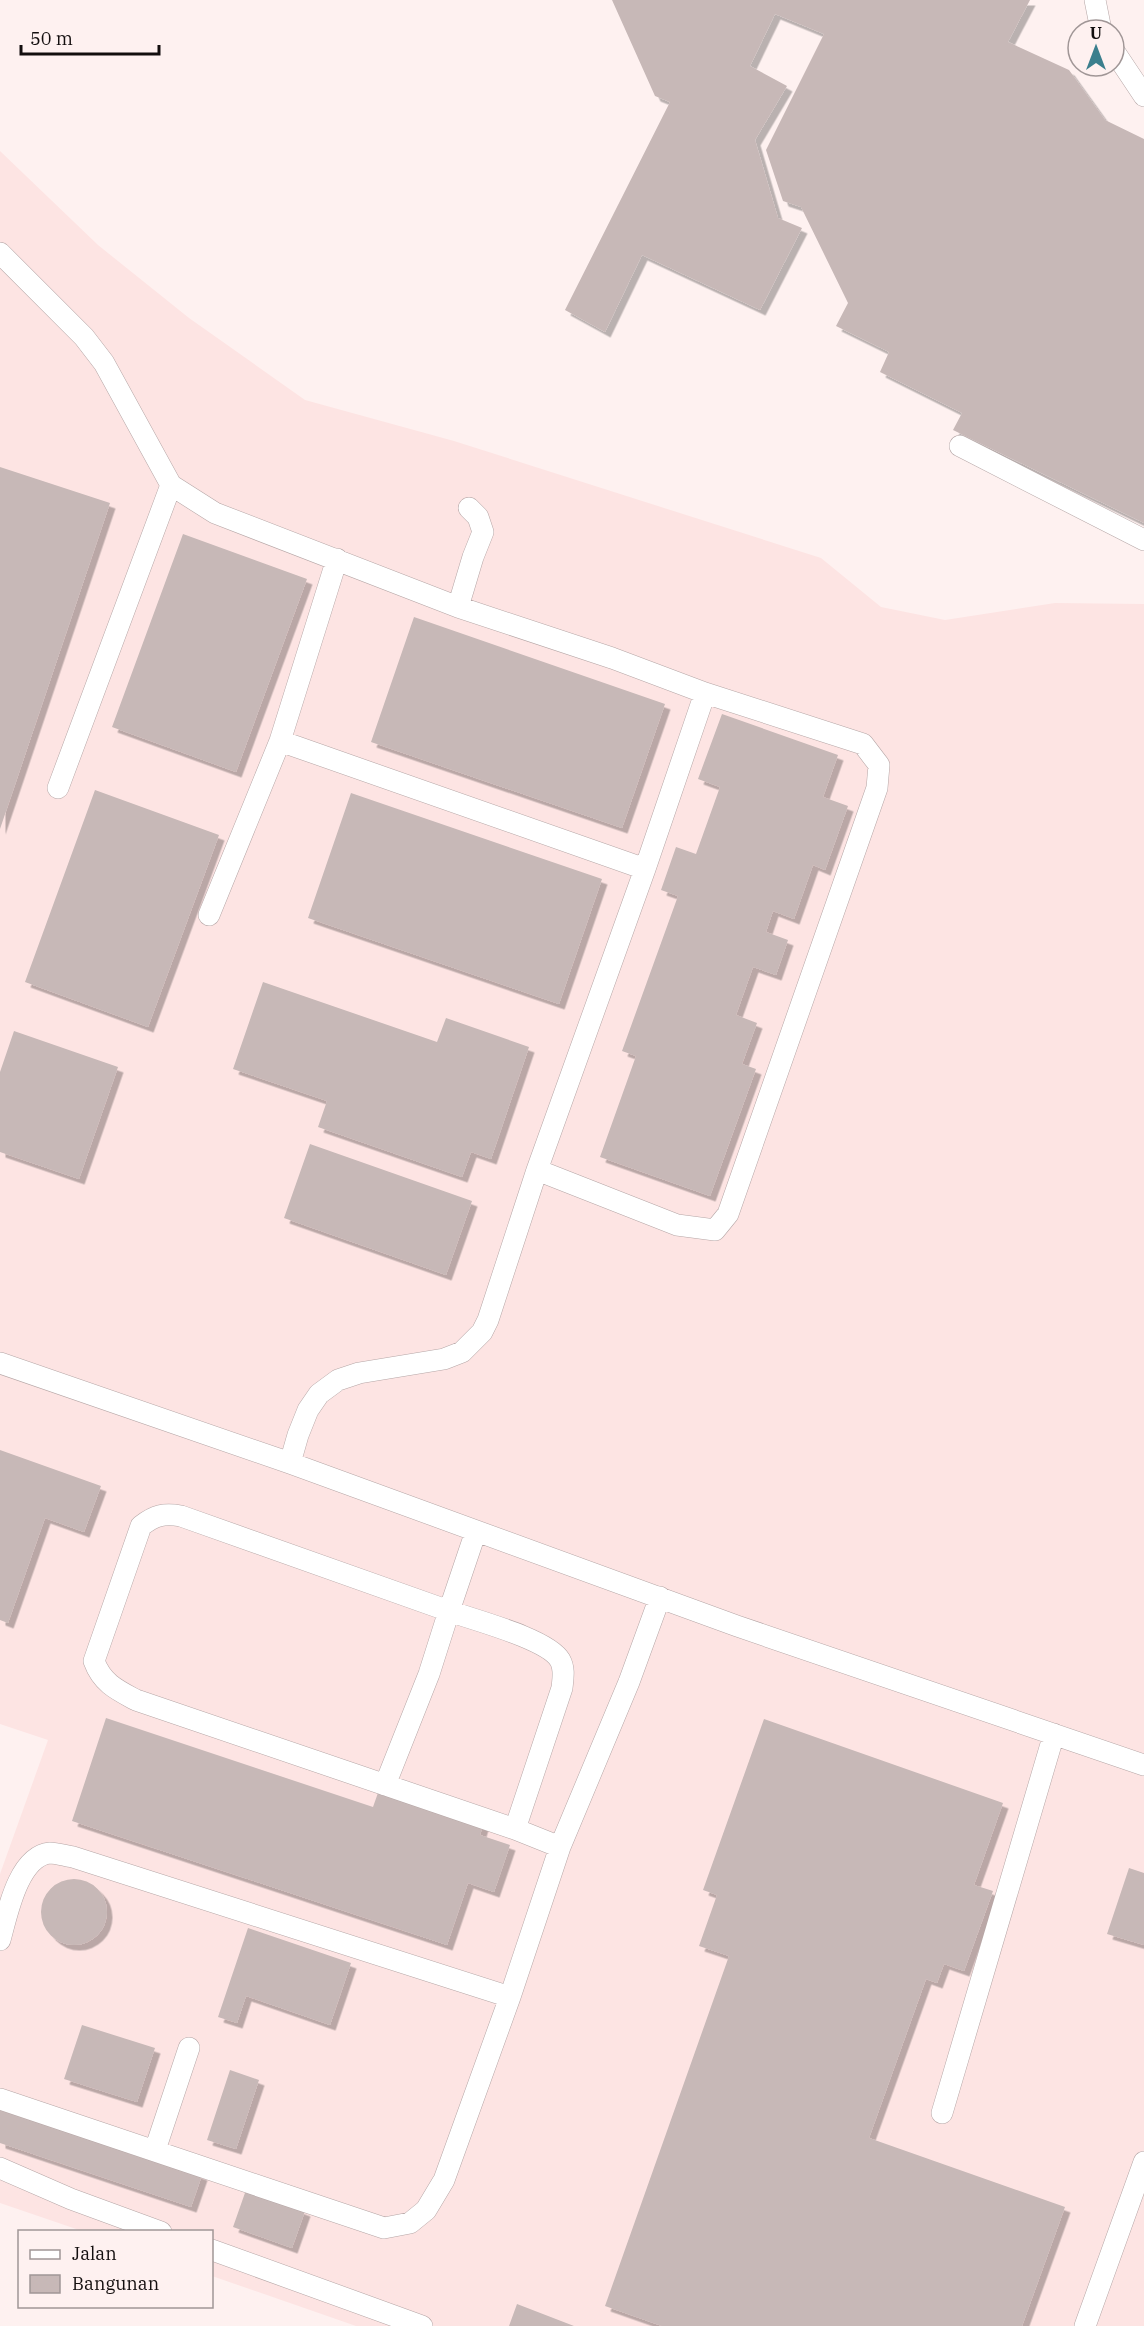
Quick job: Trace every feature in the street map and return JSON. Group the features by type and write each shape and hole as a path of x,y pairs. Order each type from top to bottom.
{"lane":[{"path":"1095,0 1099,18"},
{"path":"1126,69 1144,96"},
{"path":"0,253 84,337 104,363 171,485 215,513 458,607 612,658 705,693 863,744 879,765 877,788 728,1214 715,1230 677,1225 537,1170"},
{"path":"960,446 1144,540"},
{"path":"58,788 171,485"},
{"path":"458,607 483,532 478,517 469,508"},
{"path":"209,915 280,741 337,559"},
{"path":"290,1463 308,1410 319,1394 338,1380 359,1373 444,1359 462,1352 482,1332 705,693"},
{"path":"280,741 645,869"},
{"path":"0,1364 290,1463 737,1626 1144,1765"},
{"path":"515,1829 562,1688 563,1669 560,1660 550,1648 181,1516 168,1514 153,1516 141,1526 94,1661 98,1672 110,1686 136,1700 515,1829 560,1847"},
{"path":"385,1785 429,1674 476,1531"},
{"path":"0,2099 384,2228 410,2223 426,2210 444,2180 510,1997 560,1847 620,1704 660,1597"},
{"path":"942,2113 1054,1734"},
{"path":"0,1940 19,1880 31,1862 49,1853 73,1857 510,1997"},
{"path":"155,2150 189,2048"},
{"path":"1091,2324 1144,2162"},
{"path":"0,2168 71,2199 156,2230"},
{"path":"213,2250 422,2326"}],"shaded area":[{"path":"0,151 98,245 189,318 305,400 454,441 821,558 881,607 945,620 1055,603 1144,604 1144,2326 356,2326 213,2276 213,2230 79,2230 0,2203 0,1874 48,1740 0,1724"}],"building":[{"path":"612,0 1030,0 1008,42 1066,69 1066,78 1075,78 1105,120 1144,139 1144,523 953,430 962,413 880,372 889,352 836,326 848,303 801,207 783,201 766,150 824,34 775,14 750,66 787,86 755,140 778,218 802,228 760,310 642,255 605,332 565,310 670,102 655,96"},
{"path":"0,467 110,503 0,829"},
{"path":"183,534 307,579 236,772 112,727"},
{"path":"414,617 665,704 622,828 371,742"},
{"path":"722,714 838,755 823,797 848,806 825,870 813,865 794,919 773,911 766,932 788,940 776,975 753,967 736,1015 757,1023 742,1064 756,1069 710,1196 600,1157 636,1056 622,1051 678,896 661,890 676,847 696,854 720,787 698,779"},
{"path":"95,790 219,835 148,1027 25,982"},
{"path":"351,793 602,879 559,1004 308,918"},
{"path":"263,982 437,1042 446,1018 529,1047 491,1159 471,1152 462,1177 318,1127 327,1101 233,1069"},
{"path":"14,1031 118,1067 79,1179 0,1152 0,1072"},
{"path":"310,1144 472,1201 446,1275 284,1218"},
{"path":"0,1450 101,1486 84,1532 45,1518 8,1623 0,1620"},
{"path":"106,1718 373,1807 379,1790 483,1825 480,1835 510,1845 494,1892 468,1883 447,1945 72,1821"},
{"path":"764,1719 1003,1803 974,1885 993,1891 964,1971 944,1964 937,1983 926,1979 869,2138 1065,2207 1022,2326 662,2326 605,2306 729,1956 699,1946 717,1895 703,1890"},
{"path":"1129,1868 1144,1873 1144,1945 1107,1934"},
{"path":"80,1879 98,1888 105,1899 107,1912 105,1925 98,1936 87,1943 68,1945 50,1936 43,1925 41,1906 50,1888 61,1881"},
{"path":"248,1928 351,1963 330,2025 246,1996 237,2023 218,2017"},
{"path":"82,2025 155,2048 137,2102 64,2079"},
{"path":"230,2070 259,2080 236,2149 207,2140"},
{"path":"0,2106 202,2175 191,2207 0,2143"},
{"path":"246,2190 305,2211 292,2248 233,2227"},
{"path":"517,2304 574,2326 509,2326"}]}
